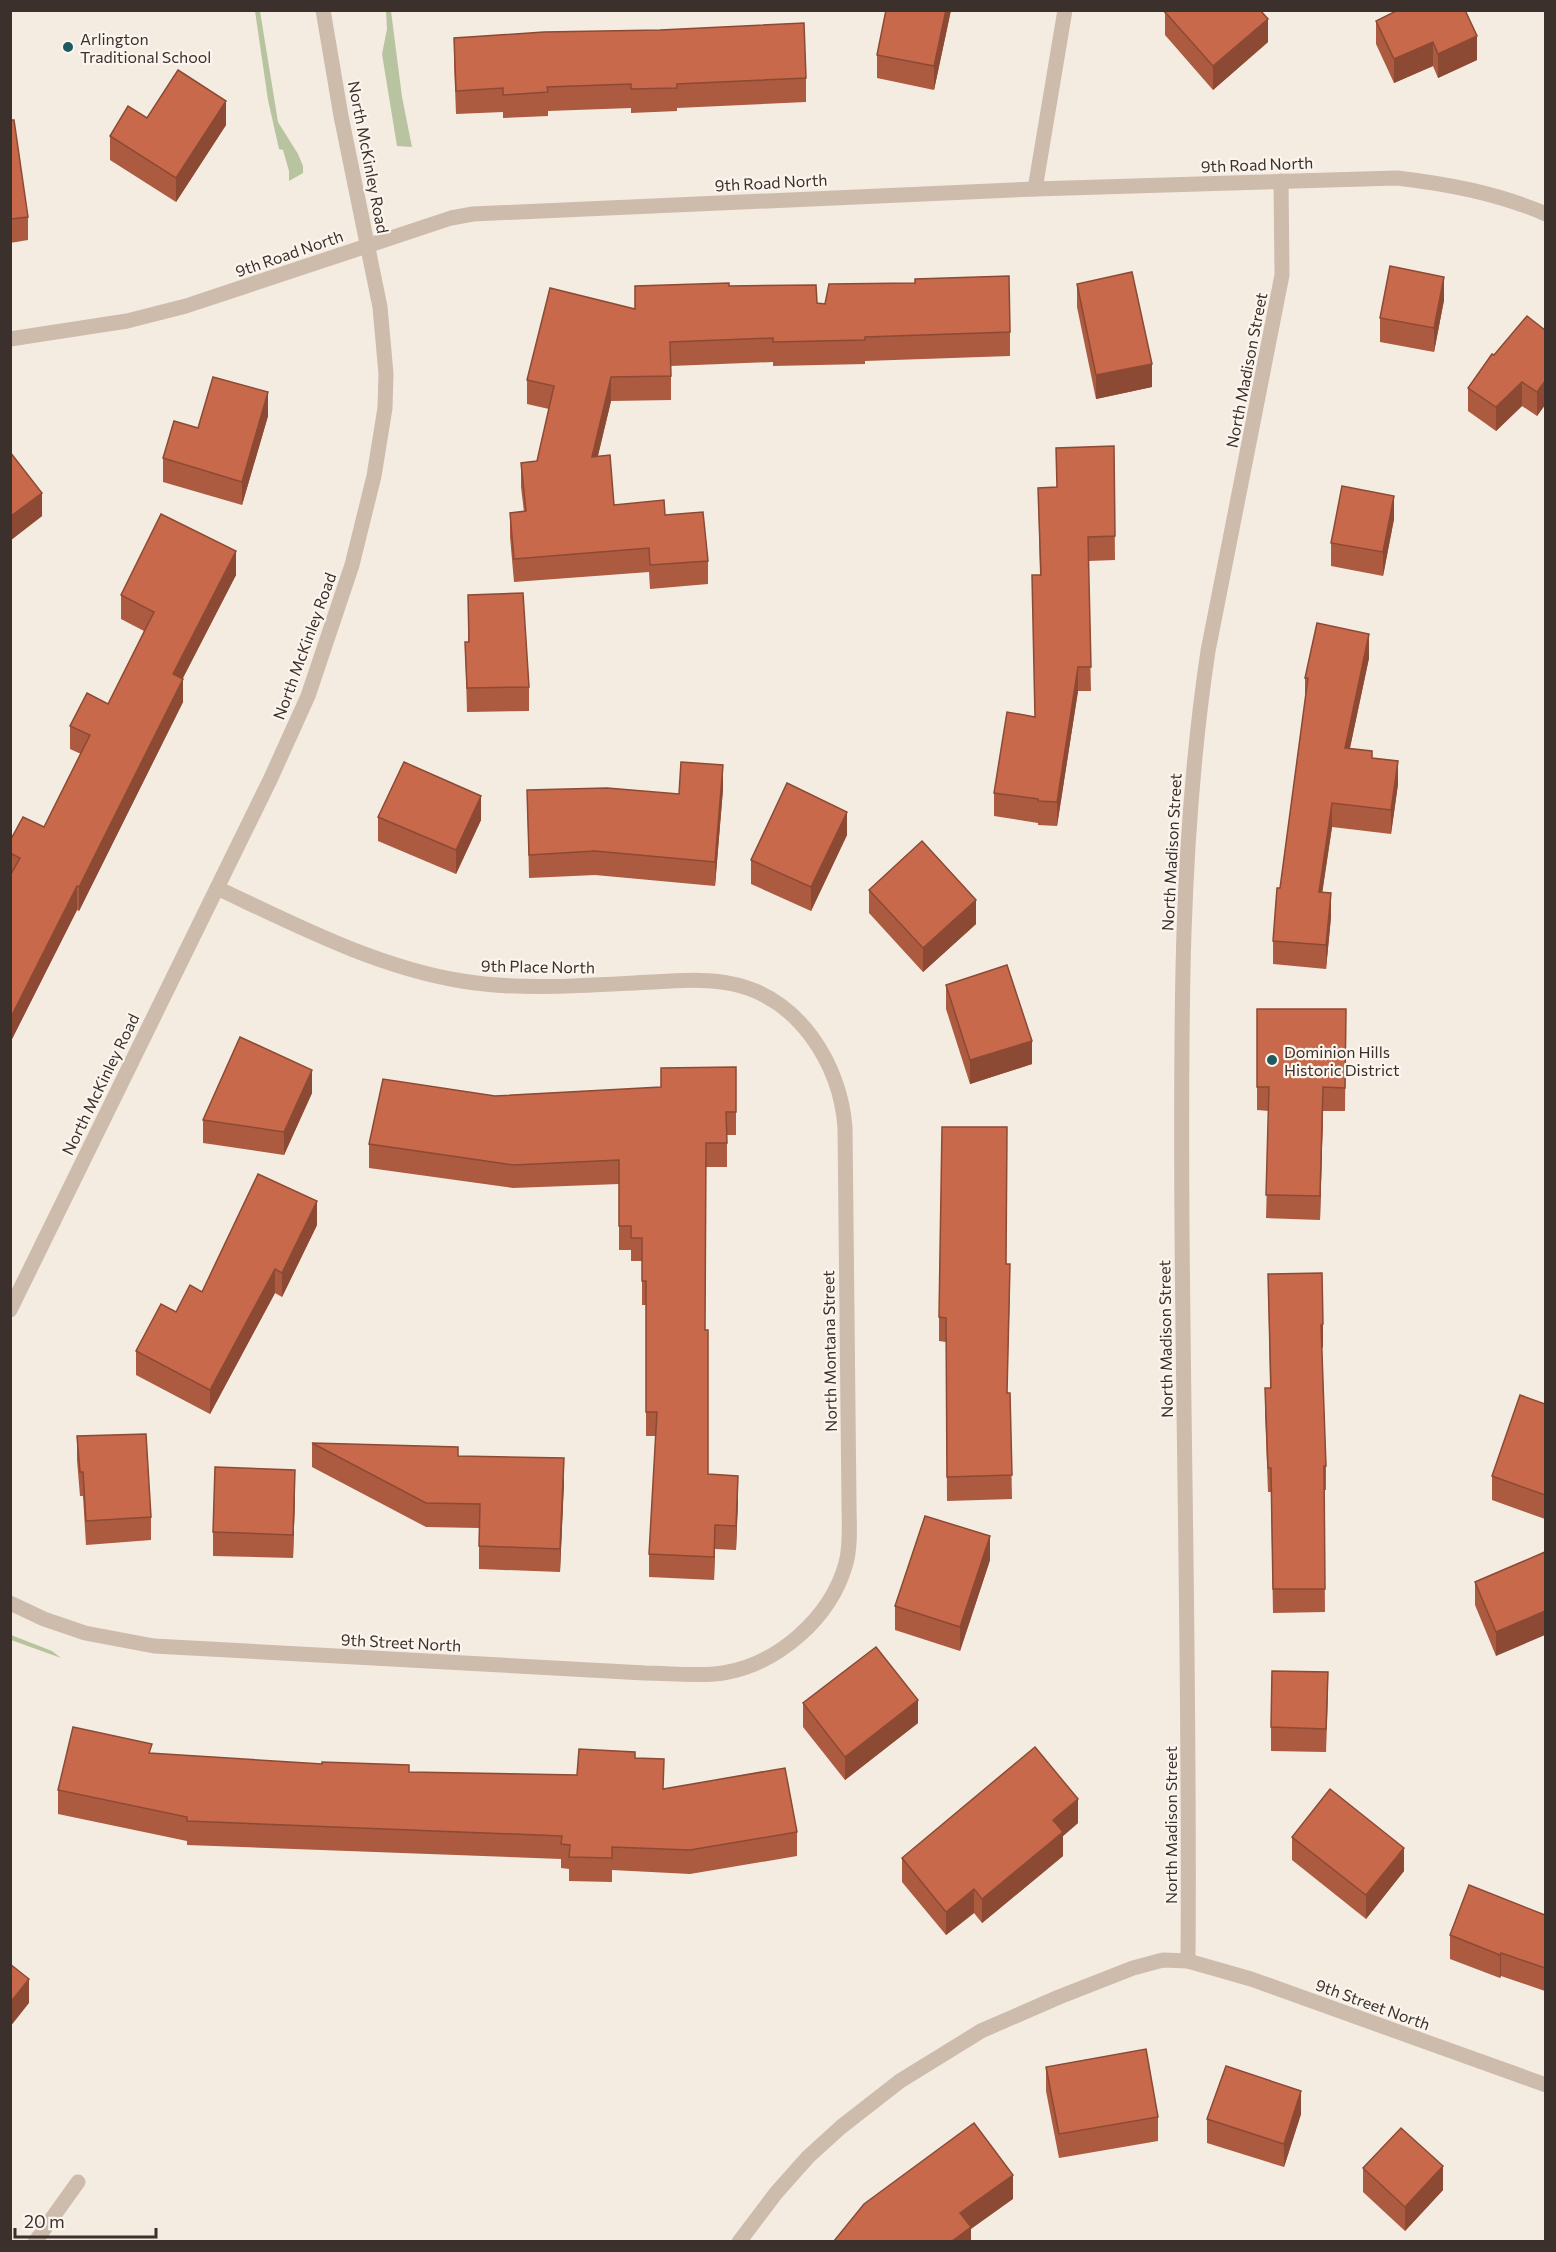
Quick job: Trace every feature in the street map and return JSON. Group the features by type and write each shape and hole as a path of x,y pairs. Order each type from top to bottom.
{"street":[{"name":"North McKinley Road","path":"10,1310 270,780 308,696 352,566 371,490 383,422 386,374 380,307 341,116 323,10"},
{"path":"1035,189 1065,10"},
{"name":"9th Road North","path":"10,339 119,322 186,306 451,218 473,214 1035,189 1408,178 1494,195 1545,214"},
{"name":"North Madison Street","path":"1188,1961 1181,1018 1188,827 1200,701 1208,651 1282,275 1281,181"},
{"name":"9th Place North","path":"217,888 318,934 400,967 459,981 499,985 591,985 682,981 734,984 766,996 785,1009 804,1027 817,1045"},
{"name":"North Montana Street","path":"789,1643 807,1628 827,1603 845,1564 849,1540 845,1127 839,1089 828,1062 817,1045"},
{"name":"9th Street North","path":"10,1604 85,1633 154,1646 645,1672 715,1674 737,1670 771,1656 789,1643"},
{"path":"739,2241 776,2193 825,2142 881,2094 938,2056 981,2031 1133,1968 1162,1959 1188,1961"},
{"name":"9th Street North","path":"1188,1961 1251,1979 1545,2085"},
{"path":"35,2241 78,2182"}],"green space":[{"path":"255,11 260,11 278,122 303,166 303,173 289,181 289,171 283,150 279,149 268,100"},
{"path":"386,11 391,11 402,97 412,147 397,146 382,54 387,29"},
{"path":"11,1635 52,1651 61,1658 11,1640"}],"building":[{"path":"886,10 946,10 934,66 877,55"},
{"path":"1166,10 1260,10 1268,19 1213,66 1165,12"},
{"path":"1398,10 1465,10 1477,36 1438,54 1433,42 1394,59 1376,21"},
{"path":"804,23 806,78 677,84 677,88 631,89 631,84 547,87 548,92 503,95 503,88 456,91 454,38 544,32 660,30"},
{"path":"178,70 226,101 176,178 110,136 128,106 147,118"},
{"path":"10,120 14,120 28,217 10,219"},
{"path":"1390,266 1444,277 1434,328 1380,318"},
{"path":"1132,272 1152,364 1096,375 1077,284"},
{"path":"1009,276 1010,332 865,337 865,340 773,342 773,338 670,342 671,376 611,377 592,457 610,455 614,505 664,500 665,515 703,512 708,561 650,565 649,548 514,559 510,513 526,511 521,463 537,461 554,386 527,380 550,288 635,309 635,286 729,283 729,286 816,285 817,303 825,304 829,284 915,283 915,279"},
{"path":"1527,316 1545,330 1545,381 1537,392 1522,382 1496,407 1468,388 1492,354 1494,355"},
{"path":"213,377 268,392 242,482 163,458 174,421 198,428"},
{"path":"1114,446 1115,536 1088,537 1091,667 1078,667 1057,802 994,793 1007,712 1035,717 1032,575 1041,575 1038,488 1057,487 1056,448"},
{"path":"10,452 42,493 11,516 10,515"},
{"path":"1342,486 1394,496 1383,552 1331,543"},
{"path":"161,514 236,551 173,674 183,679 10,1019 10,876 20,858 10,853 10,841 23,817 44,827 90,735 70,726 87,693 108,704 154,612 121,595"},
{"path":"523,593 529,687 467,688 465,642 469,642 468,595"},
{"path":"1317,623 1369,634 1345,748 1372,751 1372,758 1398,761 1391,810 1332,803 1319,892 1331,893 1326,945 1273,941 1277,888 1280,888 1308,678 1305,678"},
{"path":"404,762 481,796 456,850 378,817"},
{"path":"681,762 723,765 715,862 595,851 529,855 527,790 607,788 679,794"},
{"path":"787,783 847,812 811,887 751,860"},
{"path":"922,841 976,900 923,948 869,890"},
{"path":"1007,965 1032,1041 970,1060 946,985"},
{"path":"1257,1009 1346,1009 1345,1088 1323,1087 1320,1196 1266,1195 1269,1087 1257,1087"},
{"path":"240,1037 312,1070 284,1132 203,1120"},
{"path":"736,1067 736,1112 726,1112 727,1143 706,1143 705,1330 708,1330 708,1474 738,1476 736,1526 715,1525 714,1557 649,1554 657,1412 646,1412 646,1281 642,1281 642,1238 631,1238 631,1226 619,1226 619,1160 513,1165 369,1144 383,1079 495,1096 661,1087 661,1068"},
{"path":"942,1127 1007,1127 1006,1264 1010,1264 1007,1393 1010,1393 1012,1475 947,1477 946,1318 939,1317"},
{"path":"258,1174 317,1201 282,1273 275,1269 210,1390 136,1351 161,1304 176,1312 190,1285 202,1292"},
{"path":"1322,1273 1323,1324 1321,1325 1326,1466 1324,1466 1325,1589 1273,1589 1271,1468 1268,1468 1265,1388 1271,1388 1268,1274"},
{"path":"1520,1395 1545,1404 1545,1495 1492,1476"},
{"path":"146,1434 151,1517 86,1521 83,1472 80,1472 77,1436"},
{"path":"312,1443 458,1447 458,1456 564,1458 560,1549 479,1546 480,1504 426,1503"},
{"path":"215,1467 295,1470 293,1535 213,1532"},
{"path":"925,1516 990,1536 960,1627 895,1606"},
{"path":"1545,1552 1545,1611 1496,1632 1475,1582"},
{"path":"876,1647 918,1700 845,1757 803,1703"},
{"path":"1272,1671 1328,1672 1326,1729 1271,1727"},
{"path":"73,1727 152,1744 149,1753 322,1764 322,1762 409,1765 409,1772 577,1775 579,1749 635,1752 635,1758 664,1759 663,1789 785,1768 797,1832 690,1850 612,1847 612,1858 569,1857 570,1845 561,1844 562,1836 187,1821 187,1817 58,1790"},
{"path":"1035,1747 1078,1799 1053,1820 1063,1832 982,1899 974,1889 946,1912 902,1858"},
{"path":"1330,1789 1404,1848 1366,1895 1292,1837"},
{"path":"1469,1885 1545,1915 1545,1968 1501,1953 1500,1955 1450,1935"},
{"path":"10,1964 29,1979 10,2003"},
{"path":"1146,2049 1158,2117 1059,2134 1046,2067"},
{"path":"1226,2066 1301,2091 1284,2144 1207,2119"},
{"path":"974,2123 1013,2175 960,2213 971,2227 952,2241 834,2241 864,2204"},
{"path":"1401,2128 1443,2166 1405,2207 1363,2168"}],"place":[{"name":"Arlington Traditional School","path":"68,47"},
{"name":"Dominion Hills Historic District","path":"1272,1060"}]}
